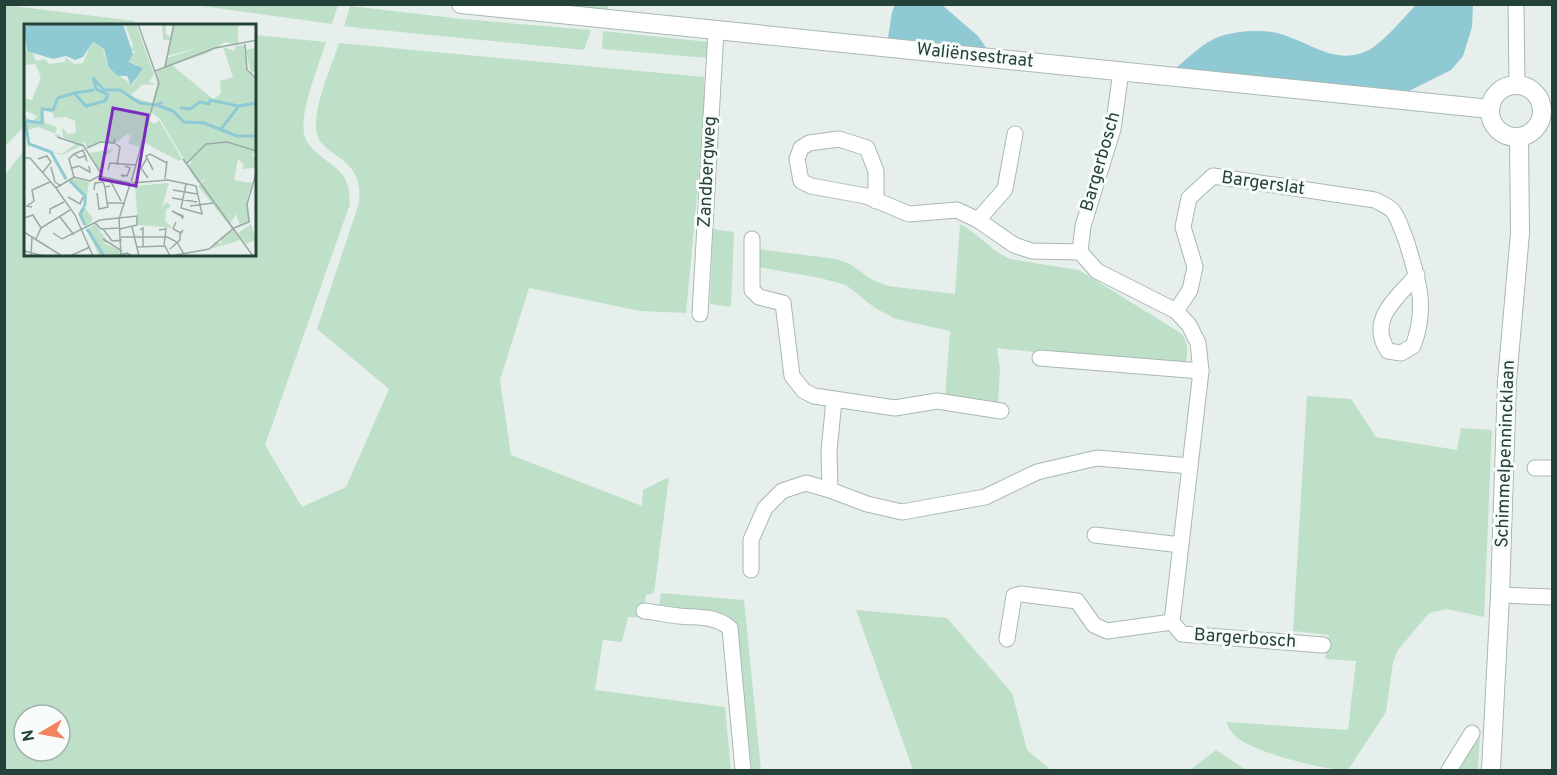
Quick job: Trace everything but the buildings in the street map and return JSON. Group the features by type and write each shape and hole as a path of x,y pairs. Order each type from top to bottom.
{"street":[{"name":"Waliënsestraat","path":"461,4 1490,110"},
{"path":"1516,4 1517,85"},
{"name":"Zandbergweg","path":"700,314 716,30"},
{"name":"Bargerbosch","path":"1121,71 1113,129 1083,225 1080,252 1097,271 1176,311 1189,325 1198,343 1201,371 1172,622 1182,634 1323,645"},
{"path":"1517,85 1526,86 1540,99 1548,117 1530,135 1519,138 1510,137 1495,127 1490,110 1492,100 1498,92 1507,86 1517,85"},
{"path":"978,220 1005,189 1015,134"},
{"name":"Schimmelpennincklaan","path":"1491,771 1507,381 1520,233 1519,138"},
{"path":"876,201 876,171 867,148 839,139 809,143 801,148 797,159 801,181 811,186 866,196 876,201 909,214 957,210 978,220 1014,245 1032,251 1080,252"},
{"name":"Bargerslat","path":"1176,311 1190,290 1195,267 1183,226 1189,198 1213,176 1375,200 1392,210 1401,225 1417,274 1421,304 1420,328 1413,346 1401,353 1388,351 1381,335 1380,326 1383,316 1417,274"},
{"path":"752,239 752,290 759,297 783,303 792,376 804,391 814,396 834,400 895,408 937,401 1001,411"},
{"path":"1040,358 1201,371"},
{"path":"830,490 829,451 834,400"},
{"path":"751,570 751,540 765,508 782,491 806,483 867,504 902,512 985,498 1037,472 1097,458 1190,466"},
{"path":"1535,468 1552,468"},
{"path":"1095,535 1181,545"},
{"name":"Bargerbosch","path":"1007,639 1014,596 1021,594 1077,602 1094,625 1107,631 1172,622"},
{"path":"1500,595 1552,597"},
{"path":"644,611 678,616 710,617 721,620 730,628 743,771"},
{"path":"1449,771 1472,732"}],"green space":[{"path":"338,4 332,24 194,5"},
{"path":"5,5 135,21 132,24 24,24 24,127 5,146"},
{"path":"548,5 609,5 607,10"},
{"path":"350,6 462,19 591,30 584,50 359,28 344,26"},
{"path":"603,31 709,42 707,58 602,49"},
{"path":"256,35 326,42 307,100 304,133 312,148 345,178 349,188 350,204 265,445 302,507 346,487 389,389 317,329 359,203 359,186 355,174 349,165 324,146 316,128 318,107 339,43 704,77 704,122 686,313 640,311 529,288 500,380 511,455 642,506 643,490 669,477 654,593 646,595 643,617 628,617 622,642 603,640 595,690 725,707 731,770 5,770 4,176 24,150 24,256 256,256"},
{"path":"960,224 1010,259 1079,270 1179,332 1187,344 1185,368 997,348 1000,369 998,404 945,397 950,331 896,319 875,308 846,285 757,267 759,249 836,259 850,264 871,279 888,286 955,294"},
{"path":"713,229 734,232 731,307 710,304"},
{"path":"1307,396 1351,399 1376,437 1457,450 1461,428 1492,430 1484,617 1447,609 1429,613 1398,650 1393,662 1386,712 1348,770 1308,764 1262,751 1238,738 1231,732 1226,722 1348,730 1356,661 1325,659 1329,635 1293,631"},
{"path":"661,593 744,600 761,770 745,770 730,629 658,611"},
{"path":"856,610 947,618 1012,693 1027,750 1051,770 913,770"},
{"path":"1480,732 1478,770 1453,770"},
{"path":"1216,750 1246,770 1190,770"}],"water":[{"path":"895,5 942,5 978,36 987,49 888,38"},
{"path":"1416,5 1473,5 1472,27 1463,56 1451,70 1409,91 1176,68 1209,42 1227,34 1246,31 1272,32 1332,54 1356,55 1369,50 1381,41"}]}
